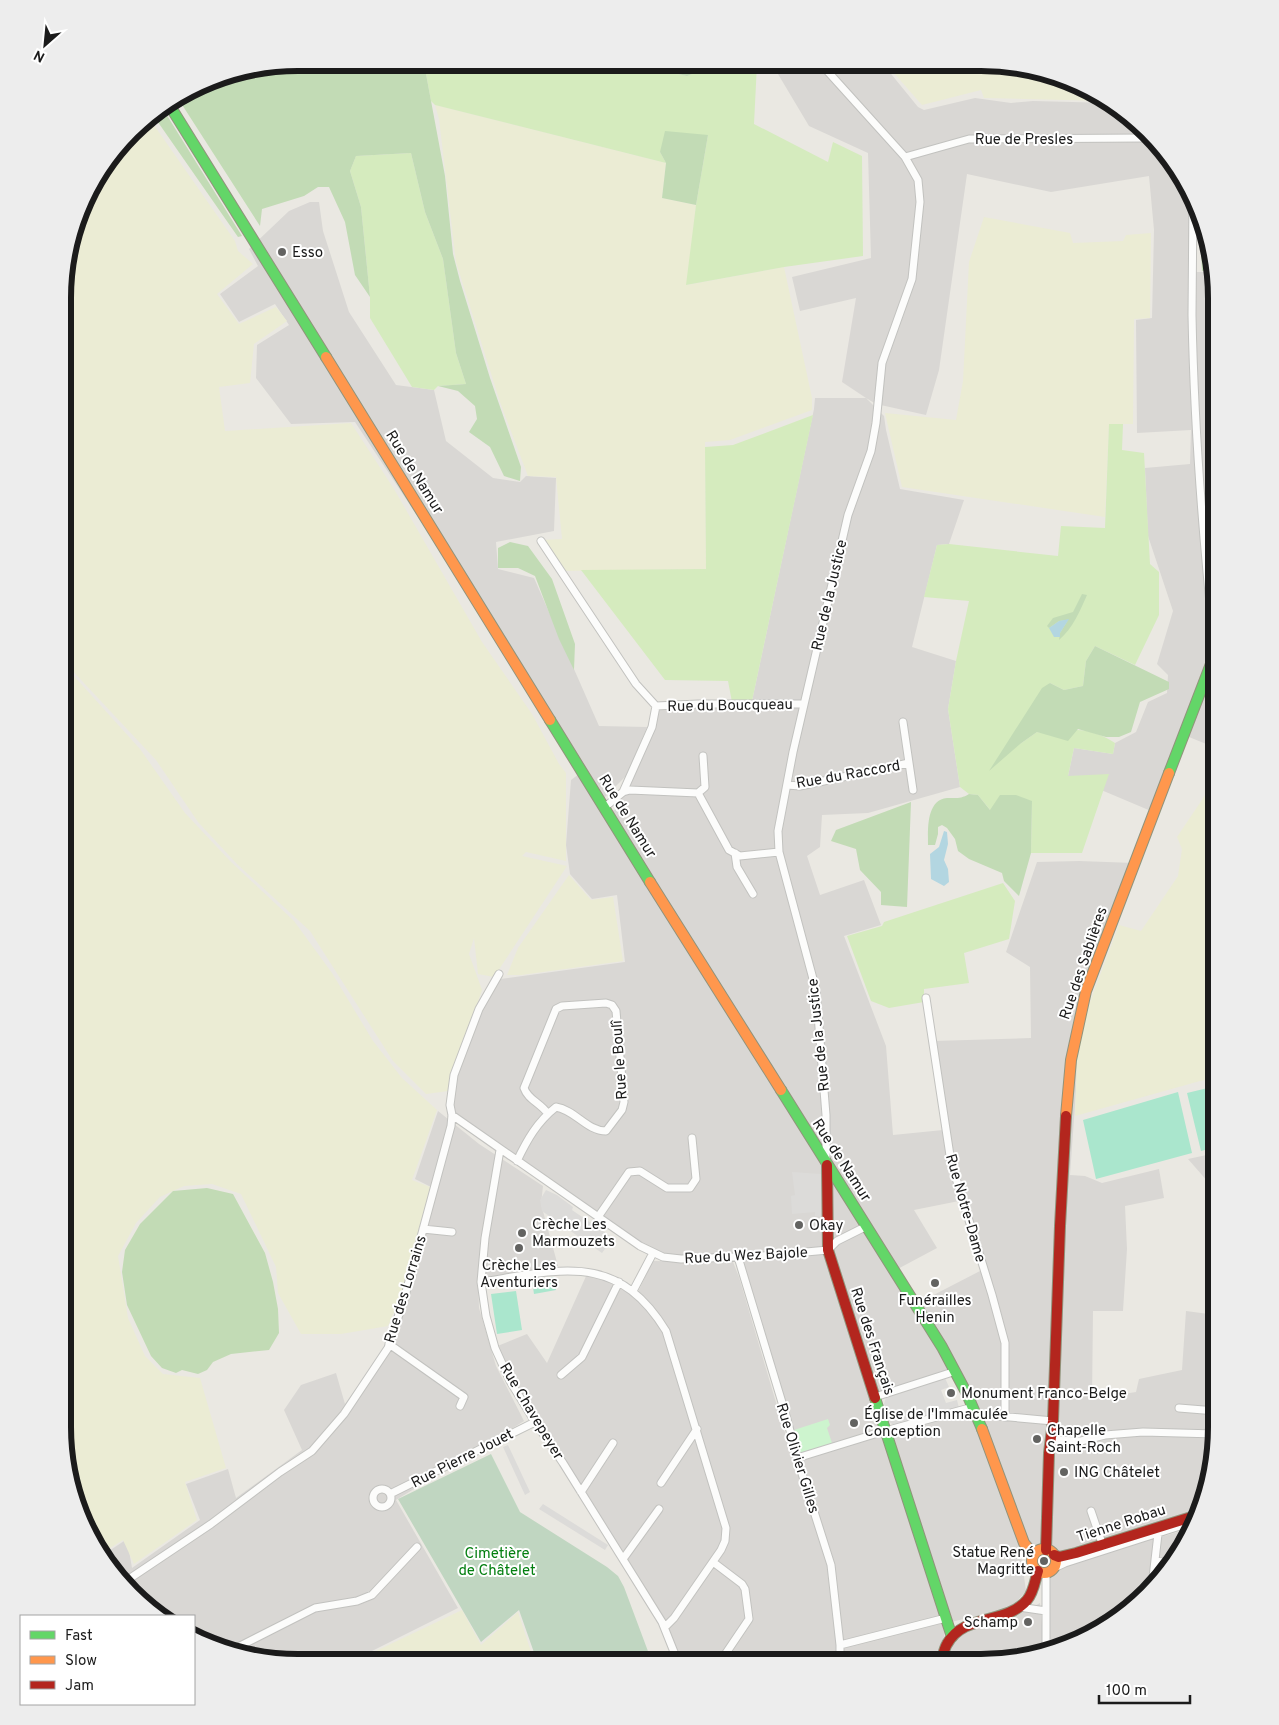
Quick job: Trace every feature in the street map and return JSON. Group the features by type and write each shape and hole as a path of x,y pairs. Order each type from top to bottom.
{"main road":[{"name":"Rue de Namur","path":"172,110 956,1371 974,1410 1011,1503 1024,1543 1034,1555"},
{"name":"Rue des Sablières","path":"1050,1552 1049,1452 1052,1422 1060,1226 1069,1070 1077,1021 1090,982 1208,672"},
{"name":"Rue des Français","path":"826,1164 828,1250 952,1637"},
{"name":"Tienne Robau","path":"1050,1552 1064,1556 1102,1546 1188,1518"},
{"path":"945,1654 952,1637 959,1629 972,1622 1003,1614 1019,1607 1046,1571 1056,1562 1050,1552 1040,1550 1034,1555 1033,1566 1046,1571"}],"street":[{"name":"Rue de la Justice","path":"826,1164 826,1115 816,990 779,852 778,831 804,704 848,515 871,451 882,363 912,279 920,202 918,180 905,156 827,71"},
{"name":"Rue de Presles","path":"905,156 969,139 1141,138"},
{"path":"1193,218 1192,317 1204,546 1208,585"},
{"path":"541,541 636,684 656,706 652,727 623,792"},
{"name":"Rue du Boucqueau","path":"656,706 804,704"},
{"path":"903,722 913,790"},
{"path":"605,807 623,792 630,790 698,793 705,787 703,756"},
{"name":"Rue du Raccord","path":"787,785 800,786 909,763"},
{"path":"698,793 729,850 740,856 779,852"},
{"path":"735,853 737,867 753,894"},
{"name":"Rue des Lorrains","path":"131,1579 312,1451 344,1414 389,1344 405,1296 450,1126 452,1115 450,1105 454,1075 477,1014 498,974"},
{"name":"Rue Notre-Dame","path":"926,998 951,1162 992,1295 1004,1343 1005,1417"},
{"name":"Rue le Boulî","path":"606,1003 612,1005 616,1011 617,1018 624,1102 622,1110 606,1131 598,1131 564,1108 556,1107 548,1114 544,1108 526,1094 524,1088 556,1010 562,1006 606,1003"},
{"path":"517,1161 528,1137 548,1114"},
{"name":"Rue du Wez Bajole","path":"452,1115 500,1150 653,1253 681,1259 828,1250 837,1241 866,1226"},
{"path":"598,1217 629,1172 640,1171 667,1188 690,1188 696,1179 692,1138"},
{"name":"Rue Chavepeyer","path":"500,1150 485,1238 482,1282 486,1316 495,1348 510,1381 534,1422 581,1492 665,1628 675,1654"},
{"path":"423,1229 452,1232"},
{"path":"633,1291 653,1253"},
{"name":"Rue Olivier Gilles","path":"738,1257 797,1458 832,1565 840,1654"},
{"path":"482,1282 545,1271 571,1270 595,1273 619,1282 633,1291 652,1309 666,1331 726,1528 725,1541 721,1550 665,1628"},
{"path":"562,1375 582,1357 619,1282"},
{"path":"389,1344 464,1397 460,1406"},
{"path":"875,1397 956,1371"},
{"path":"1178,1408 1208,1411"},
{"path":"797,1458 886,1431 974,1410 1005,1417 1052,1422"},
{"name":"Rue Pierre Jouet","path":"390,1494 534,1422"},
{"path":"661,1483 697,1429"},
{"path":"1051,1440 1080,1441 1105,1435 1143,1432 1207,1434"},
{"path":"581,1492 612,1443"},
{"path":"623,1559 659,1509"},
{"path":"1091,1511 1102,1546"},
{"name":"Tienne Robau","path":"1046,1571 1065,1563 1185,1525"},
{"path":"1154,1573 1158,1534"},
{"path":"240,1646 315,1608 357,1601 372,1595 417,1547"},
{"path":"1155,1561 1163,1562"},
{"path":"713,1562 742,1584 745,1589 749,1620 726,1654"},
{"path":"1046,1571 1046,1644"},
{"path":"1019,1607 1046,1612"},
{"path":"840,1645 946,1618"}],"shaded area":[{"path":"776,71 889,71 918,107 924,110 975,98 1011,103 1033,101 1095,103 1119,118 1141,138 1161,160 1184,198 1196,224 1195,272 1206,272 1208,299 1208,665 1151,811 1068,776 1074,748 1113,754 1115,743 1136,732 1148,702 1167,693 1168,675 1157,664 1173,611 1148,536 1145,468 1190,464 1191,430 1137,433 1136,320 1152,318 1154,230 1149,176 1051,192 967,174 939,370 926,415 876,404 842,382 856,298 800,311 792,277 871,258 868,153 809,126"},
{"path":"310,202 319,202 323,231 349,312 396,385 434,390 446,441 493,478 520,482 526,476 556,478 554,531 496,542 498,569 534,578 599,726 647,727 627,775 604,798 355,422 291,424 256,378 257,345 289,325 275,304 239,322 220,294 258,266 249,249 289,211"},
{"path":"815,398 866,398 884,416 900,489 964,500 949,544 937,545 912,647 956,661 948,709 960,787 868,813 822,815 820,847 807,856 820,895 864,880 881,925 844,936 886,1046 893,1135 943,1130 959,1201 914,1210 937,1248 892,1272 949,1370 873,1398 882,1429 795,1458 738,1260 670,1256 647,1248 502,1156 452,1120 455,1077 478,1017 500,979 625,962 617,895 592,899 570,874 566,845 571,780 579,774 603,812 615,810 651,728 657,708 752,701"},
{"path":"1208,684 1208,745 1189,737"},
{"path":"1037,862 1134,863 1081,1021 1070,1175 1085,1176 1102,1183 1159,1169 1164,1198 1125,1206 1127,1249 1123,1311 1093,1311 1092,1399 1136,1392 1139,1379 1182,1370 1186,1311 1208,1314 1208,1426 1206,1456 1196,1500 1189,1515 1057,1556 1030,1547 1011,1503 986,1424 920,1302 980,1271 983,1265 957,1185 934,1041 1031,1038 1030,967 1006,952"},
{"path":"438,1111 479,1144 543,1186 541,1204 558,1266 478,1280 479,1308 496,1366 524,1421 396,1500 458,1608 366,1654 269,1652 225,1642 198,1630 195,1628 195,1615 172,1615 160,1607 138,1587 118,1565 109,1551 127,1539 132,1568 200,1520 186,1484 228,1469 236,1498 302,1450 284,1410 301,1385 336,1373 345,1404 385,1348 409,1289 435,1189 415,1179"},
{"path":"1208,1155 1208,1182 1188,1159"},
{"path":"792,1172 821,1174 823,1217 815,1216 815,1212 792,1214 791,1196 795,1195"},
{"path":"546,1190 557,1195 573,1207 572,1210 613,1238 602,1253 542,1211 540,1200"},
{"path":"653,1261 733,1262 793,1460 885,1434 948,1619 940,1654 675,1654 664,1628 581,1485 526,1414 495,1347 527,1334 547,1363 587,1274 620,1285 636,1296"},
{"path":"945,1378 949,1387 941,1390 946,1403 957,1400 959,1408 895,1426 888,1421 884,1404 886,1397"},
{"path":"971,1412 1017,1526 1026,1591 1011,1608 951,1622 891,1435 960,1413"},
{"path":"508,1445 530,1492 525,1495 503,1447"},
{"path":"543,1504 608,1545 605,1550 539,1509"},
{"path":"1182,1530 1161,1565 1141,1587 1119,1607 1094,1623 1049,1643 1047,1583 1055,1569 1129,1544"},
{"path":"1040,1603 1044,1645 1010,1652 948,1654 955,1638 975,1627 1016,1616"}],"green space":[{"path":"299,71 423,71 426,74 445,176 453,254 490,378 521,467 520,481 504,476 490,447 469,432 477,419 475,406 458,391 438,386 466,384 456,353 443,259 425,212 411,153 356,156 350,171 361,207 370,297 355,275 345,222 329,187 318,187 304,196 262,209 260,226 182,104 225,83 269,73"},
{"path":"423,71 664,71 687,76 699,71 757,71 754,124 828,162 833,142 862,156 863,256 784,267 686,285 696,205 708,135 660,152 666,163 435,105 431,101 426,74"},
{"path":"664,71 700,71 687,76"},
{"path":"892,71 1010,73 1054,83 1091,101 984,98 981,90 922,105"},
{"path":"435,105 666,163 662,198 696,205 687,285 784,267 812,398 812,410 730,440 705,442 706,569 564,571 543,540 562,539 556,477 528,476 500,402 456,262 439,119"},
{"path":"166,114 242,236 238,237 157,121"},
{"path":"153,124 235,241 238,251 253,264 217,294 239,324 276,307 287,321 254,344 250,383 219,387 225,431 351,423 394,489 482,642 532,714 559,764 566,773 566,861 526,852 522,856 567,866 494,977 478,974 474,938 469,954 482,990 448,1091 426,1094 393,1061 310,931 237,864 198,822 156,760 71,669 71,299 73,269 83,225 102,185 118,160"},
{"path":"665,131 708,135 696,205 662,198 666,163 660,152"},
{"path":"411,153 425,212 443,259 456,353 466,384 438,386 434,390 412,387 370,318 370,297 361,207 350,171 356,156"},
{"path":"984,217 1070,233 1073,243 1123,241 1126,235 1151,233 1150,318 1134,319 1133,424 1109,424 1105,517 902,487 885,413 956,420 963,381 969,262"},
{"path":"1201,243 1206,270 1202,271"},
{"path":"813,415 752,701 732,702 728,681 665,680 581,570 706,569 705,447 733,445"},
{"path":"1109,424 1123,424 1122,450 1144,453 1150,564 1159,572 1159,615 1135,665 1095,646 1086,661 1083,686 1064,690 1050,683 1020,744 1037,732 1048,733 1072,730 1092,732 1115,743 1113,754 1074,748 1068,776 1109,774 1082,853 1031,853 1032,801 991,811 978,795 969,794 960,787 948,709 969,601 924,597 937,545 949,544 1058,556 1061,526 1105,528"},
{"path":"510,542 528,546 552,579 575,644 574,670 559,639 535,576 518,568 498,568 498,548"},
{"path":"1082,594 1087,595 1079,613 1072,625 1059,640 1060,633 1068,620 1059,621 1049,628 1047,626 1053,618 1073,612"},
{"path":"1095,646 1169,682 1169,689 1140,702 1131,732 1119,737 1106,737 1078,729 1068,741 1037,732 989,771 1042,688 1050,683 1064,690 1083,686 1086,661"},
{"path":"71,673 140,749 185,813 231,862 294,921 332,973 373,1041 402,1078 437,1110 412,1180 430,1187 408,1280 388,1326 341,1334 301,1334 278,1293 276,1267 241,1194 212,1184 184,1186 160,1197 136,1223 118,1256 128,1318 145,1356 163,1374 200,1378 226,1468 185,1482 197,1520 134,1564 123,1540 108,1549 95,1527 83,1500 79,1485 73,1456 71,1426"},
{"path":"1208,791 1208,1080 1075,1116 1077,1054 1088,1007 1119,925 1141,931 1178,876 1182,849 1177,837"},
{"path":"969,794 978,795 990,810 1000,795 1016,795 1032,801 1031,853 1019,896 1004,881 1002,873 969,859 958,851 955,839 947,828 942,825 938,827 935,845 928,845 930,817 935,804 940,800"},
{"path":"911,802 907,907 881,905 881,892 860,870 856,849 831,841 836,830"},
{"path":"569,875 591,900 613,897 623,961 521,975 507,975 518,948"},
{"path":"1003,883 1015,901 1009,939 964,953 969,983 924,989 924,1002 889,1008 871,1001 847,936 882,926 884,922"},
{"path":"1208,1088 1208,1149 1201,1151 1187,1093"},
{"path":"1178,1092 1192,1153 1096,1179 1083,1120"},
{"path":"207,1188 233,1194 265,1253 278,1309 279,1333 269,1350 231,1354 213,1362 207,1370 198,1374 182,1370 176,1373 162,1368 151,1356 127,1305 122,1272 125,1250 140,1224 173,1191"},
{"path":"554,1277 556,1290 534,1294 532,1281"},
{"path":"516,1291 522,1330 497,1334 491,1294"},
{"path":"828,1419 830,1425 827,1428 832,1443 800,1453 794,1430"},
{"name":"Cimetière de Châtelet","path":"491,1454 520,1512 607,1567 618,1576 624,1587 649,1654 535,1654 519,1610 481,1642 398,1499"},
{"path":"462,1610 481,1645 518,1612 532,1654 370,1654"}],"water":[{"path":"1069,619 1060,633 1060,637 1054,637 1049,628 1059,621"},
{"path":"944,831 947,832 948,844 944,860 948,869 949,882 944,886 931,879 930,854 939,847"}],"traffic: fast":[{"path":"172,110 326,357"},
{"path":"1169,773 1208,672"},
{"path":"550,720 650,882"},
{"path":"781,1090 942,1347 967,1394 982,1429"},
{"path":"875,1398 952,1637"}],"traffic: slow":[{"path":"326,357 550,720"},
{"path":"1066,1116 1071,1060 1086,991 1169,773"},
{"path":"650,882 781,1090"},
{"path":"982,1429 1024,1543 1034,1555"},
{"path":"1044,1549 1052,1553 1056,1561 1052,1569 1044,1573 1036,1569 1032,1561 1036,1553 1044,1549"}],"traffic: jam":[{"path":"1046,1550 1066,1116"},
{"path":"827,1165 828,1250 875,1398"},
{"path":"1054,1555 1059,1557 1076,1553 1188,1518"},
{"path":"944,1654 946,1646 954,1634 974,1623 997,1617 1018,1608 1027,1600 1033,1590 1038,1571"}],"place":[{"name":"Esso","path":"282,252"},
{"name":"Okay","path":"799,1225"},
{"name":"Crèche Les Marmouzets","path":"522,1233"},
{"name":"Crèche Les Aventuriers","path":"519,1248"},
{"name":"Funérailles Henin","path":"935,1283"},
{"name":"Monument Franco-Belge","path":"951,1393"},
{"name":"Église de l'Immaculée Conception","path":"854,1423"},
{"name":"Chapelle Saint-Roch","path":"1037,1439"},
{"name":"ING Châtelet","path":"1064,1472"},
{"name":"Statue René Magritte","path":"1044,1561"},
{"name":"Schamp","path":"1028,1622"}]}
